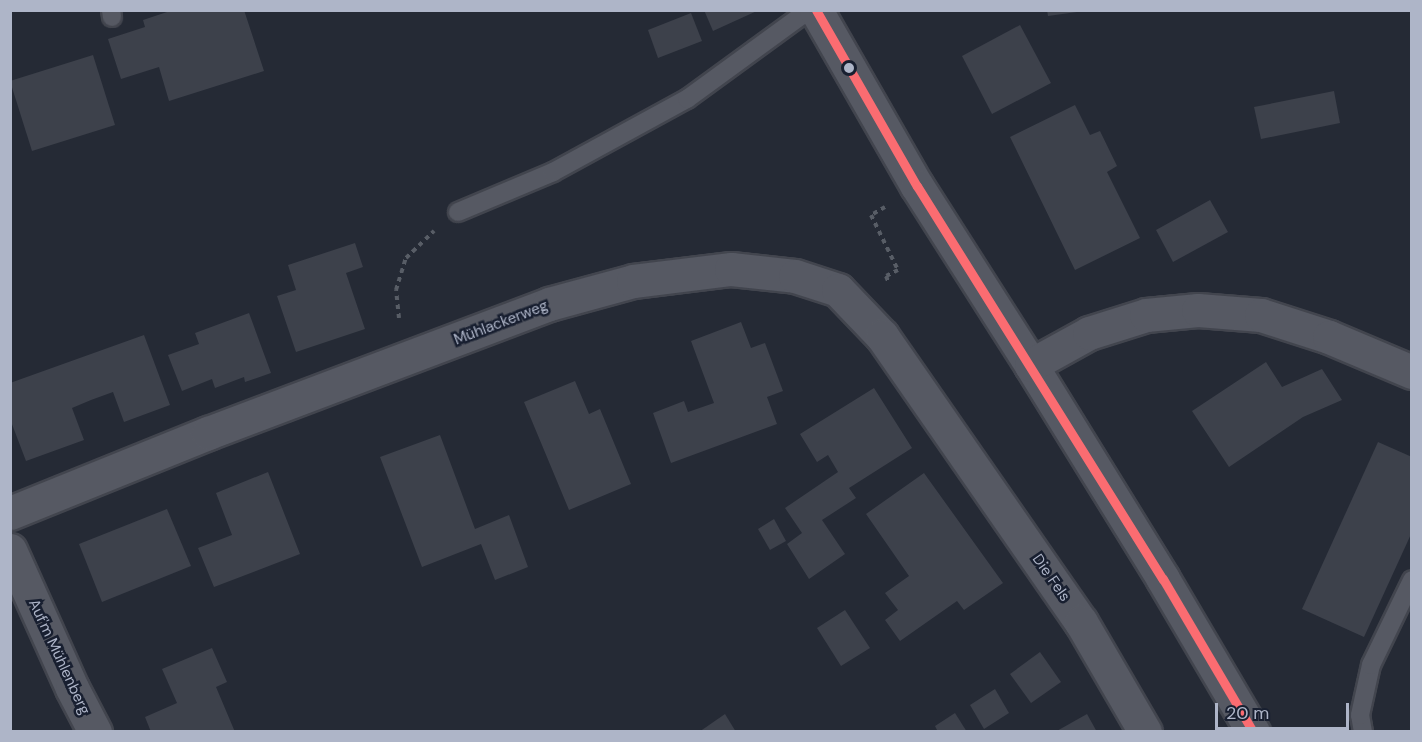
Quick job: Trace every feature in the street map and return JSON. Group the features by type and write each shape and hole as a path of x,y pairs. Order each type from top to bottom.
{"street":[{"path":"816,10 917,186 1163,579 1253,732"},
{"name":"Mühlackerweg","path":"10,513 208,433 549,304 633,281 731,269 795,276 837,290 882,336 947,432"},
{"path":"1031,365 1089,333 1146,315 1198,310 1261,315 1329,337 1412,372"},
{"name":"Die Fels","path":"947,432 1081,622 1145,732"},
{"name":"Auf'm Mühlenberg","path":"10,550 94,732"}],"lane":[{"path":"458,212 553,172 687,99 809,10"},
{"path":"1363,732 1360,715 1371,665 1412,580"}],"path":[{"path":"406,359 396,290 406,258 424,239 458,212"},
{"path":"870,215 898,270 886,276 890,285"}],"building":[{"path":"173,10 244,10 264,71 169,101 159,67 121,79 108,39 145,27 143,20"},
{"path":"704,10 759,10 713,31"},
{"path":"1047,10 1077,10 1077,12 1048,16"},
{"path":"691,13 702,41 658,58 648,30"},
{"path":"1020,25 1051,83 992,114 962,56"},
{"path":"93,55 115,125 32,151 10,81"},
{"path":"1334,91 1340,123 1261,139 1254,107"},
{"path":"1075,105 1090,135 1100,131 1117,166 1107,172 1140,238 1075,270 1010,137"},
{"path":"1210,200 1228,232 1173,262 1156,230"},
{"path":"355,243 363,267 346,273 365,329 296,352 277,296 296,290 288,265"},
{"path":"249,313 271,373 245,382 244,377 215,388 212,379 182,391 168,355 199,344 195,333"},
{"path":"741,322 751,348 765,343 783,391 767,397 777,424 671,463 653,413 684,401 688,412 714,403 691,341"},
{"path":"144,335 170,405 124,422 113,392 91,400 72,408 84,440 26,461 10,419 10,383"},
{"path":"1266,362 1282,387 1322,369 1342,400 1303,417 1229,467 1192,411"},
{"path":"575,381 589,414 600,409 631,484 569,510 524,402"},
{"path":"874,388 912,448 849,488 856,498 822,520 845,554 809,579 787,544 802,533 785,508 838,472 828,455 817,462 800,434"},
{"path":"440,435 475,529 509,515 528,567 495,580 481,544 422,567 380,457"},
{"path":"1378,442 1412,457 1412,532 1364,637 1302,609"},
{"path":"268,472 300,554 214,587 198,548 232,535 216,493"},
{"path":"924,473 1003,583 964,610 957,601 900,641 885,620 898,610 885,593 909,576 866,514"},
{"path":"167,509 191,566 102,602 79,544"},
{"path":"774,519 786,541 770,550 758,529"},
{"path":"845,610 870,648 841,666 817,628"},
{"path":"212,648 227,682 216,687 235,732 151,732 145,717 177,703 162,669"},
{"path":"1040,652 1061,682 1031,703 1010,674"},
{"path":"995,689 1009,713 984,729 970,705"},
{"path":"955,713 967,732 938,732 935,726"},
{"path":"725,714 736,732 699,732"},
{"path":"1087,714 1097,732 1055,732"}],"transit line":[{"path":"816,10 917,186 1163,579 1253,732"}]}
